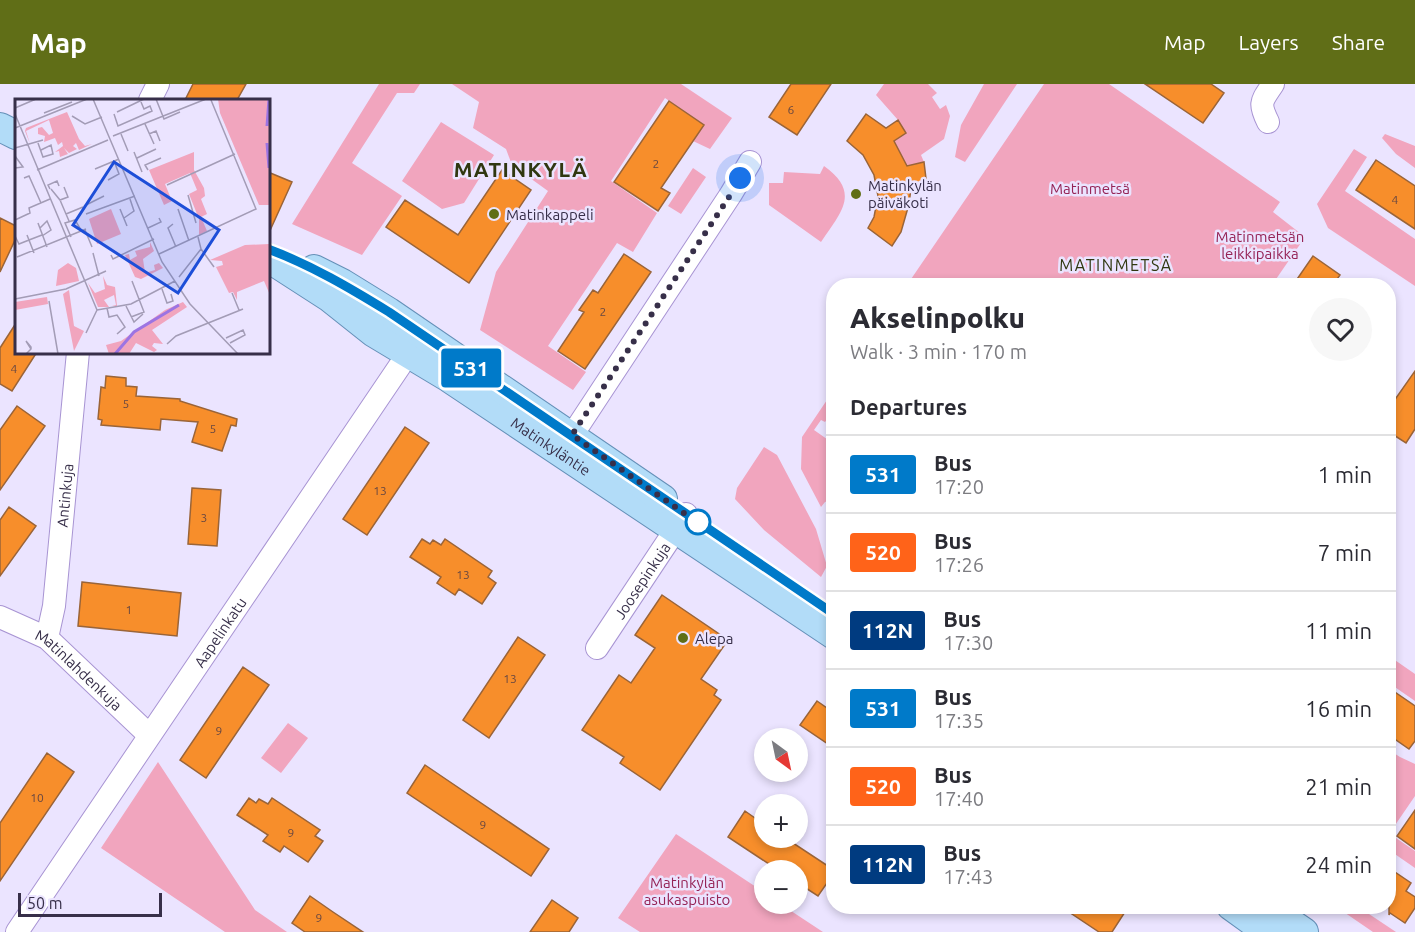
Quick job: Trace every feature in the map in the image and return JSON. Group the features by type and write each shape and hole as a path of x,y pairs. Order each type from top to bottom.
{"main road":[{"path":"0,127 15,134"},
{"name":"Matinkyläntie","path":"270,250 286,255 342,283 389,312 415,344 449,378 566,444 681,522 826,629"},
{"name":"Matinkyläntie","path":"270,259 330,298 374,333 415,344"},
{"name":"Matinkyläntie","path":"681,522 826,609"},
{"path":"1250,914 1287,930"},
{"path":"1273,914 1287,930"}],"street":[{"path":"150,99 158,84"},
{"path":"1268,122 1261,106 1262,100 1273,84"},
{"path":"566,444 750,162"},
{"name":"Aapelinkatu","path":"17,932 415,344"},
{"name":"Antinkuja","path":"47,638 54,606 78,354"},
{"name":"Joosepinkuja","path":"597,648 681,522"},
{"name":"Matinlahdenkuja","path":"0,617 47,638 149,735"}],"green space":[{"path":"379,84 420,84 414,93 397,93 352,163 402,196 362,255 292,224"},
{"path":"452,84 681,84 732,118 710,149 693,141 704,125 665,98 611,181 657,213 633,252 617,243 548,346 586,372 573,390 480,330 496,272 548,191 512,165 506,149 473,128 479,102"},
{"path":"884,84 928,84 937,93 932,97 940,109 946,105 950,116 944,139 921,155 924,162 906,167 894,141 906,133 876,95"},
{"path":"984,84 1017,84 965,162 955,157 961,125"},
{"name":"Matinmetsä","path":"1044,84 1109,84 1280,202 1273,212 1305,237 1277,278 912,278"},
{"path":"441,122 494,155 464,203 442,209 402,181"},
{"path":"1385,134 1415,146 1415,168 1396,154 1382,138"},
{"path":"1354,149 1367,157 1345,191 1415,239 1415,286 1328,228 1317,204"},
{"path":"824,166 836,176 845,194 844,203 835,222 821,242 769,205 769,183 783,183 784,172 820,174"},
{"path":"693,168 706,177 681,214 668,206"},
{"path":"826,401 826,421 821,420 814,430 826,438 826,502 821,507 801,469 802,437"},
{"path":"764,447 777,455 816,529 826,563 821,577 764,530 735,499 737,488"},
{"path":"1396,661 1415,674 1415,701 1396,688"},
{"path":"288,723 308,738 281,773 261,758"},
{"path":"1396,754 1415,764 1415,796 1396,824"},
{"path":"158,762 255,910 287,932 225,932 101,848"},
{"name":"Matinkylän asukaspuisto","path":"676,834 754,886 754,914 796,914 823,932 640,932 618,918"},
{"path":"1396,838 1415,851 1415,868 1396,855"},
{"path":"1347,914 1369,914 1396,932 1373,932"}],"building":[{"path":"193,84 246,84 238,99 186,99"},
{"path":"791,84 831,84 797,135 769,117"},
{"path":"1145,84 1211,84 1224,93 1203,123"},
{"path":"669,101 704,125 661,188 670,193 658,211 614,182"},
{"path":"866,114 886,128 898,120 906,133 894,141 907,166 924,162 927,187 911,188 901,232 892,246 868,228 874,217 878,196 874,175 863,155 847,141"},
{"path":"1376,160 1415,186 1415,229 1356,190"},
{"name":"Matinkappeli","path":"502,170 531,190 469,283 386,227 405,200 458,235"},
{"path":"270,173 292,182 270,231"},
{"path":"0,218 15,226 15,240 0,272"},
{"path":"624,254 651,272 585,369 558,351 584,312 579,310 593,290 598,293"},
{"path":"1313,256 1340,275 1338,278 1298,278"},
{"path":"15,325 15,354 36,354 12,391 0,384 0,348"},
{"path":"1415,371 1415,429 1406,443 1396,437 1396,398"},
{"path":"106,376 126,378 126,386 137,387 136,396 180,399 180,401 237,419 236,426 231,425 222,451 192,442 198,422 161,419 160,430 101,425 102,420 98,419 101,387 105,388"},
{"path":"17,406 45,426 0,490 0,430"},
{"path":"405,427 429,443 367,535 343,519"},
{"path":"192,488 221,490 217,546 188,544"},
{"path":"9,507 36,526 0,576 0,520"},
{"path":"422,539 430,544 433,540 441,545 445,539 492,571 488,577 496,583 482,604 459,589 455,595 437,583 441,577 410,557"},
{"path":"82,582 181,593 177,636 78,626"},
{"path":"662,595 728,640 701,679 717,690 714,695 721,700 660,790 620,763 624,757 582,730 619,675 631,683 655,648 635,635"},
{"path":"518,637 545,655 489,738 463,720"},
{"path":"243,667 269,685 206,778 180,760"},
{"path":"1396,693 1415,706 1415,741 1409,749 1396,740"},
{"path":"817,701 826,707 826,743 808,730 808,728 800,725"},
{"path":"47,753 74,772 0,881 0,823"},
{"path":"425,765 549,849 531,876 407,793"},
{"path":"249,798 256,803 259,799 268,804 272,798 320,830 315,836 323,841 308,862 284,846 280,852 263,841 268,835 237,815"},
{"path":"1415,810 1415,849 1397,836"},
{"path":"745,811 754,817 754,848 801,848 826,865 826,884 818,896 808,890 808,860 763,860 728,837"},
{"path":"1396,873 1411,883 1406,891 1415,897 1415,908 1405,923 1392,914 1396,914"},
{"path":"310,896 363,932 305,932 292,923"},
{"path":"552,900 578,918 569,932 530,932"},
{"path":"1072,914 1124,914 1112,932 1099,932"}],"bus line":[{"name":"531","path":"270,250 286,255 342,283 389,312 826,609"}],"place":[{"name":"Matinkylän päiväkoti","path":"856,194"},
{"name":"Matinkappeli","path":"494,214"},
{"name":"Alepa","path":"683,638"}],"district":[{"name":"MATINKYLÄ","path":"521,169"},
{"name":"MATINMETSÄ","path":"1116,265"}],"route":[{"path":"698,522 704,527 572,435 740,178"}],"park label":[{"name":"Matinmetsän leikkipaikka","path":"1260,244"}]}
